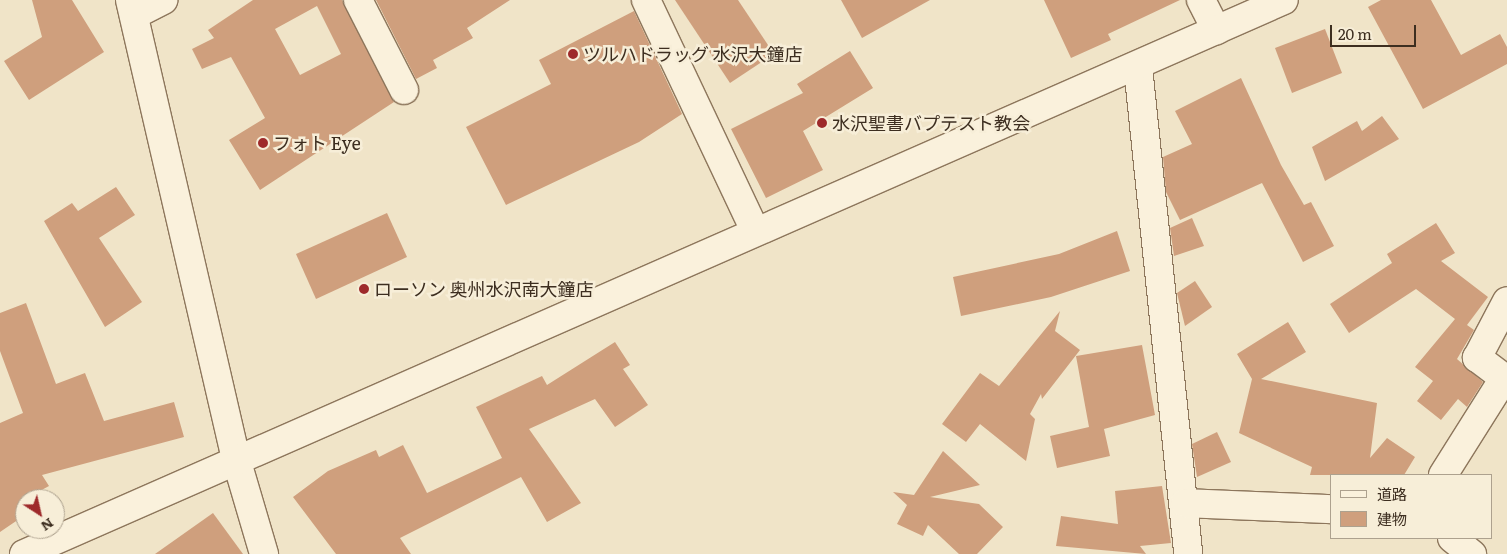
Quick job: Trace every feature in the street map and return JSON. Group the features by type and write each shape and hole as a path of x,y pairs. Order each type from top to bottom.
{"street":[{"path":"163,0 132,7 237,462 264,554"},
{"path":"358,0 404,90"},
{"path":"646,0 755,231"},
{"path":"1201,0 1216,30"},
{"path":"24,554 237,462 755,231 1138,67 1284,0"},
{"path":"1138,67 1186,503 1188,554"},
{"path":"1444,474 1506,379 1477,358 1507,301"},
{"path":"1186,503 1330,509"},
{"path":"1453,539 1472,554"}],"building":[{"path":"32,0 72,0 104,52 29,100 4,61 42,37"},
{"path":"253,0 342,0 394,102 260,190 229,140 265,118 231,57 202,69 192,49 214,38 208,30","holes":["317,6 341,54 300,75 275,29"]},
{"path":"376,0 510,0 467,28 473,38 433,60 437,68 416,79"},
{"path":"675,0 738,0 774,54 730,83"},
{"path":"841,0 930,0 862,38"},
{"path":"1044,0 1180,0 1108,34 1111,40 1071,58"},
{"path":"1381,0 1431,0 1461,55 1500,34 1507,47 1507,64 1423,109 1368,7"},
{"path":"634,11 682,114 639,142 506,205 466,127 551,84 539,60"},
{"path":"1325,29 1342,73 1292,93 1275,48"},
{"path":"850,51 873,88 803,131 823,170 766,198 731,129 803,93 797,84"},
{"path":"1241,78 1281,165 1304,205 1311,202 1334,246 1303,262 1262,183 1180,220 1166,192 1163,157 1192,144 1175,111"},
{"path":"1382,116 1399,139 1325,181 1312,147 1357,121 1362,131"},
{"path":"116,187 135,215 99,238 142,302 105,327 44,221 72,203 78,211"},
{"path":"387,213 407,257 316,299 296,254"},
{"path":"1192,218 1204,246 1174,256 1170,228"},
{"path":"1436,223 1455,253 1441,261 1488,297 1467,325 1474,330 1457,359 1483,382 1467,407 1458,399 1441,420 1417,401 1433,381 1415,367 1455,319 1416,289 1349,333 1330,304 1392,263 1387,254"},
{"path":"1117,231 1130,271 1051,297 961,316 953,277 1059,254"},
{"path":"1195,281 1212,307 1185,326 1177,293"},
{"path":"26,303 56,384 85,373 104,421 174,402 184,437 42,475 49,486 43,489 15,489 15,522 0,532 0,423 23,413 0,351 0,313"},
{"path":"1060,311 1055,331 1080,350 1042,399 1041,394 1030,414 1035,419 1026,461 980,424 966,442 942,424 980,373 999,386"},
{"path":"1288,322 1306,352 1261,379 1377,403 1370,458 1387,438 1415,457 1405,474 1310,475 1312,467 1239,433 1252,379 1237,354"},
{"path":"615,342 630,365 623,369 648,405 615,427 595,399 529,429 581,503 547,522 521,477 400,538 411,554 336,554 293,497 328,471 376,450 379,457 403,445 427,493 502,458 476,407 542,376 547,385"},
{"path":"1142,345 1155,415 1104,429 1110,456 1057,468 1050,436 1089,427 1076,356"},
{"path":"1217,432 1231,462 1197,477 1192,444"},
{"path":"943,451 980,485 930,497 979,504 1003,527 977,554 959,554 928,525 923,536 897,524 907,505 893,492 914,495"},
{"path":"1162,486 1171,543 1140,546 1146,554 1056,546 1061,516 1118,524 1115,491"},
{"path":"213,513 243,554 155,554"}],"place":[{"name":"ツルハドラッグ 水沢大鐘店","path":"573,54"},
{"name":"水沢聖書バプテスト教会","path":"822,123"},
{"name":"フォト Eye","path":"263,143"},
{"name":"ローソン 奥州水沢南大鐘店","path":"364,289"}]}
